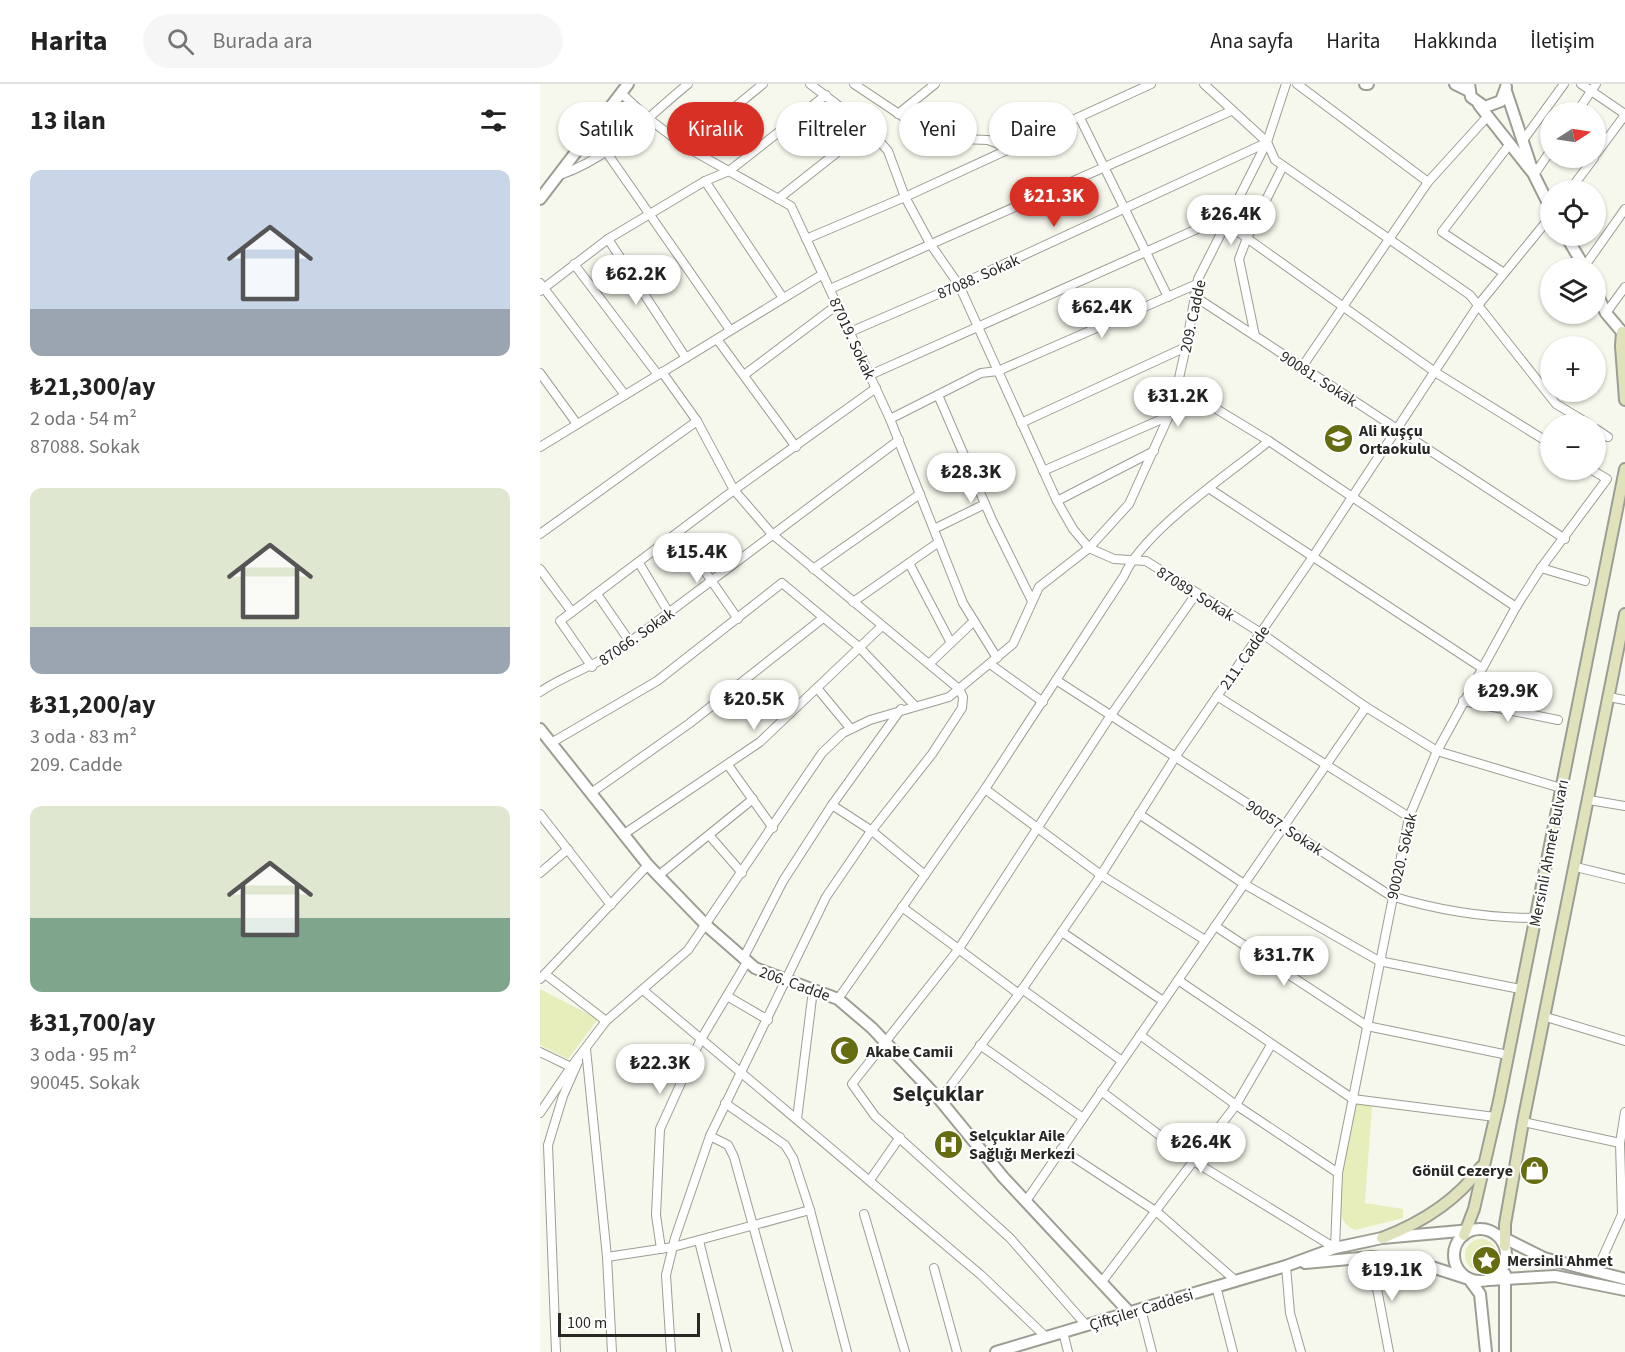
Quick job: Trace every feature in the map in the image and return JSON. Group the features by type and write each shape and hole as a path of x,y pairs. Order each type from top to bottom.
{"main road":[{"path":"1624,331 1625,400"},
{"name":"Mersinli Ahmet Bulvarı","path":"1466,1232 1474,1209 1508,1055 1625,469"},
{"name":"Mersinli Ahmet Bulvarı","path":"1501,1239 1625,614"},
{"path":"1382,1238 1412,1226 1435,1212 1463,1190 1485,1162"}],"street":[{"path":"655,113 688,84"},
{"path":"741,102 763,84"},
{"name":"87089. Sokak","path":"810,84 835,102"},
{"path":"898,114 935,84"},
{"path":"1077,119 1151,84"},
{"path":"1204,84 1267,142 1275,160 1388,237 1479,304 1556,404 1572,414"},
{"name":"209. Cadde","path":"915,706 949,697 1013,644 1039,588 1089,548 1129,504 1169,416 1186,347 1197,284 1267,142 1286,84"},
{"path":"1297,84 1428,182"},
{"path":"1455,84 1469,86 1487,117 1534,175"},
{"path":"1524,139 1564,84"},
{"path":"1581,84 1594,87 1625,114 1606,141"},
{"path":"857,85 898,114 936,135 959,140 989,140"},
{"path":"1479,105 1496,105 1507,86"},
{"path":"1507,86 1534,175 1540,187"},
{"path":"1584,102 1594,87"},
{"path":"540,199 624,88"},
{"name":"87019. Sokak","path":"624,88 636,102"},
{"path":"625,395 541,287 608,239 705,181 729,171 826,95"},
{"path":"830,289 1231,111"},
{"path":"1302,367 1388,237 1428,182 1487,117"},
{"path":"1080,118 1168,297"},
{"name":"87019. Sokak","path":"655,123 667,132"},
{"name":"87088. Sokak","path":"850,332 959,285 1267,142"},
{"path":"1504,273 1442,232 1509,145"},
{"name":"87089. Sokak","path":"887,150 905,197 931,245 959,285 1057,501 1073,529 1089,548 1114,559 1146,561 1261,633 1366,707 1437,752 1561,788"},
{"path":"560,175 585,166 602,156"},
{"path":"609,156 730,330"},
{"name":"87019. Sokak","path":"702,156 791,206 891,419 963,603 997,658"},
{"path":"778,199 833,156"},
{"path":"806,239 996,156"},
{"path":"1255,336 1239,259 1283,166"},
{"path":"1534,175 1540,166"},
{"path":"705,181 783,298"},
{"path":"1592,258 1625,209"},
{"path":"870,375 1215,221 1227,224 1435,372 1540,437"},
{"name":"211. Cadde","path":"940,1100 1021,992 1101,875 1176,756 1312,558 1479,304 1540,229"},
{"path":"608,239 686,358"},
{"path":"574,264 697,421 734,490 772,534 959,689 963,697 962,708 933,754 872,831 826,897 788,982 710,1136 692,1183 666,1275 671,1352"},
{"path":"540,447 823,274"},
{"path":"891,419 981,373 998,371 1197,284"},
{"path":"1624,331 1606,313 1625,287"},
{"name":"90081. Sokak","path":"1194,296 1565,539"},
{"path":"744,375 837,305"},
{"path":"717,339 796,447"},
{"path":"1022,423 1186,347"},
{"path":"540,373 577,424"},
{"path":"1177,385 1269,441 1516,607"},
{"path":"592,667 560,621 679,534 734,490 876,388"},
{"path":"938,395 985,504 1032,601"},
{"path":"1043,471 1169,416"},
{"path":"540,534 697,421"},
{"name":"87066. Sokak","path":"540,692 560,678 592,667 630,642 899,440"},
{"path":"838,999 986,789 1124,576 1131,560 1153,536 1269,441"},
{"path":"1057,501 1154,451"},
{"name":"90020. Sokak","path":"1335,1248 1338,1173 1391,896 1409,817 1437,752 1516,607 1541,568 1565,539 1606,478"},
{"path":"1210,489 1482,668"},
{"path":"813,569 920,494"},
{"path":"934,529 985,504"},
{"path":"679,534 738,619"},
{"path":"853,602 939,542"},
{"path":"639,563 669,613"},
{"path":"909,563 951,643"},
{"path":"1541,568 1585,581"},
{"path":"540,569 572,612"},
{"path":"551,743 657,681 782,584 860,647 915,706 850,729 822,753 707,926 688,950 606,1022 580,1058 563,1096 548,1145 556,1352"},
{"path":"597,594 630,642"},
{"path":"1086,1325 1010,1238 875,1116 852,1084 958,950 1039,829 1111,715 1196,594"},
{"path":"591,793 698,717 823,618"},
{"path":"929,664 974,621"},
{"path":"624,834 760,742 882,626"},
{"path":"990,664 1042,702"},
{"name":"90057. Sokak","path":"1056,680 1391,896 1428,906 1513,918 1535,918"},
{"path":"817,688 850,729"},
{"path":"1217,696 1409,817"},
{"path":"1609,697 1625,700"},
{"path":"1463,701 1558,720"},
{"path":"1026,1202 1366,707"},
{"path":"661,1249 656,1215 660,1129 700,1041 727,996 783,881 832,805 901,710"},
{"name":"206. Cadde","path":"540,729 648,865 707,926 754,968 838,999 872,1028 885,1045 940,1100 1026,1202 1129,1312"},
{"path":"728,765 773,828"},
{"path":"986,789 1101,875 1205,940"},
{"path":"658,876 753,799"},
{"path":"1589,800 1625,806"},
{"path":"832,805 872,831 925,875"},
{"path":"540,814 611,905"},
{"path":"1139,814 1244,884 1379,962 1520,989"},
{"path":"709,835 742,873"},
{"path":"540,873 568,849"},
{"path":"606,1022 543,976 648,865"},
{"path":"1576,867 1625,879"},
{"path":"902,908 958,950 1122,1061"},
{"path":"1215,926 1367,1026 1508,1055"},
{"path":"1062,932 1164,1001"},
{"path":"1178,980 1353,1099 1495,1117"},
{"path":"643,990 700,1041 741,1072 981,1275 1046,1337"},
{"path":"797,1119 813,990"},
{"path":"727,996 768,1020"},
{"path":"1546,1017 1625,1041"},
{"path":"1140,1035 1236,1105 1338,1173"},
{"path":"980,1045 1083,1118"},
{"path":"1101,1283 1236,1105 1271,1045"},
{"path":"586,1049 608,1257 612,1352"},
{"path":"540,1052 571,1067"},
{"path":"540,1113 571,1067 580,1058"},
{"path":"1101,1091 1195,1162 1335,1248"},
{"path":"725,1103 785,1145 793,1158 810,1210 847,1352"},
{"path":"1596,1272 1624,1211 1620,1143 1625,1112"},
{"path":"1523,1122 1620,1143"},
{"path":"710,1136 728,1145 734,1157 788,1352"},
{"path":"870,1180 900,1137"},
{"path":"1061,1149 1157,1212 1236,1281"},
{"path":"608,1257 699,1241 810,1210"},
{"path":"864,1214 905,1352"},
{"path":"1486,1352 1480,1294 1456,1266 1454,1257 1458,1241 1466,1232 1479,1229 1544,1258 1625,1278"},
{"name":"Çiftçiler Caddesi","path":"996,1352 1286,1266 1335,1248 1382,1238 1466,1232"},
{"path":"1501,1239 1505,1263 1505,1352"},
{"path":"699,1241 727,1352"},
{"path":"1371,1257 1389,1352"},
{"name":"Çiftçiler Caddesi","path":"1286,1266 1371,1257 1416,1262 1469,1279"},
{"path":"1486,1281 1501,1271 1505,1263"},
{"path":"1286,1266 1290,1313 1301,1352"},
{"path":"934,1268 957,1352"},
{"path":"1469,1279 1486,1281 1555,1276 1625,1290"},
{"path":"1216,1287 1233,1352"},
{"path":"1141,1309 1152,1352"},
{"path":"1063,1332 1068,1352"}],"green space":[{"path":"540,989 598,1019 568,1059 540,1045"},
{"path":"1356,1103 1372,1106 1365,1203 1403,1209 1403,1218 1355,1230 1348,1226 1341,1214 1340,1188"},
{"path":"1481,1239 1492,1244 1497,1255 1492,1266 1481,1271 1470,1266 1465,1255 1470,1244"}],"place":[{"name":"Ali Kuşçu Ortaokulu","path":"1338,439"},
{"name":"Akabe Camii","path":"845,1051"},
{"name":"Selçuklar Aile Sağlığı Merkezi","path":"948,1144"},
{"name":"Gönül Cezerye","path":"1534,1170"},
{"name":"Mersinli Ahmet","path":"1486,1260"}],"district":[{"name":"Selçuklar","path":"938,1093"}]}
